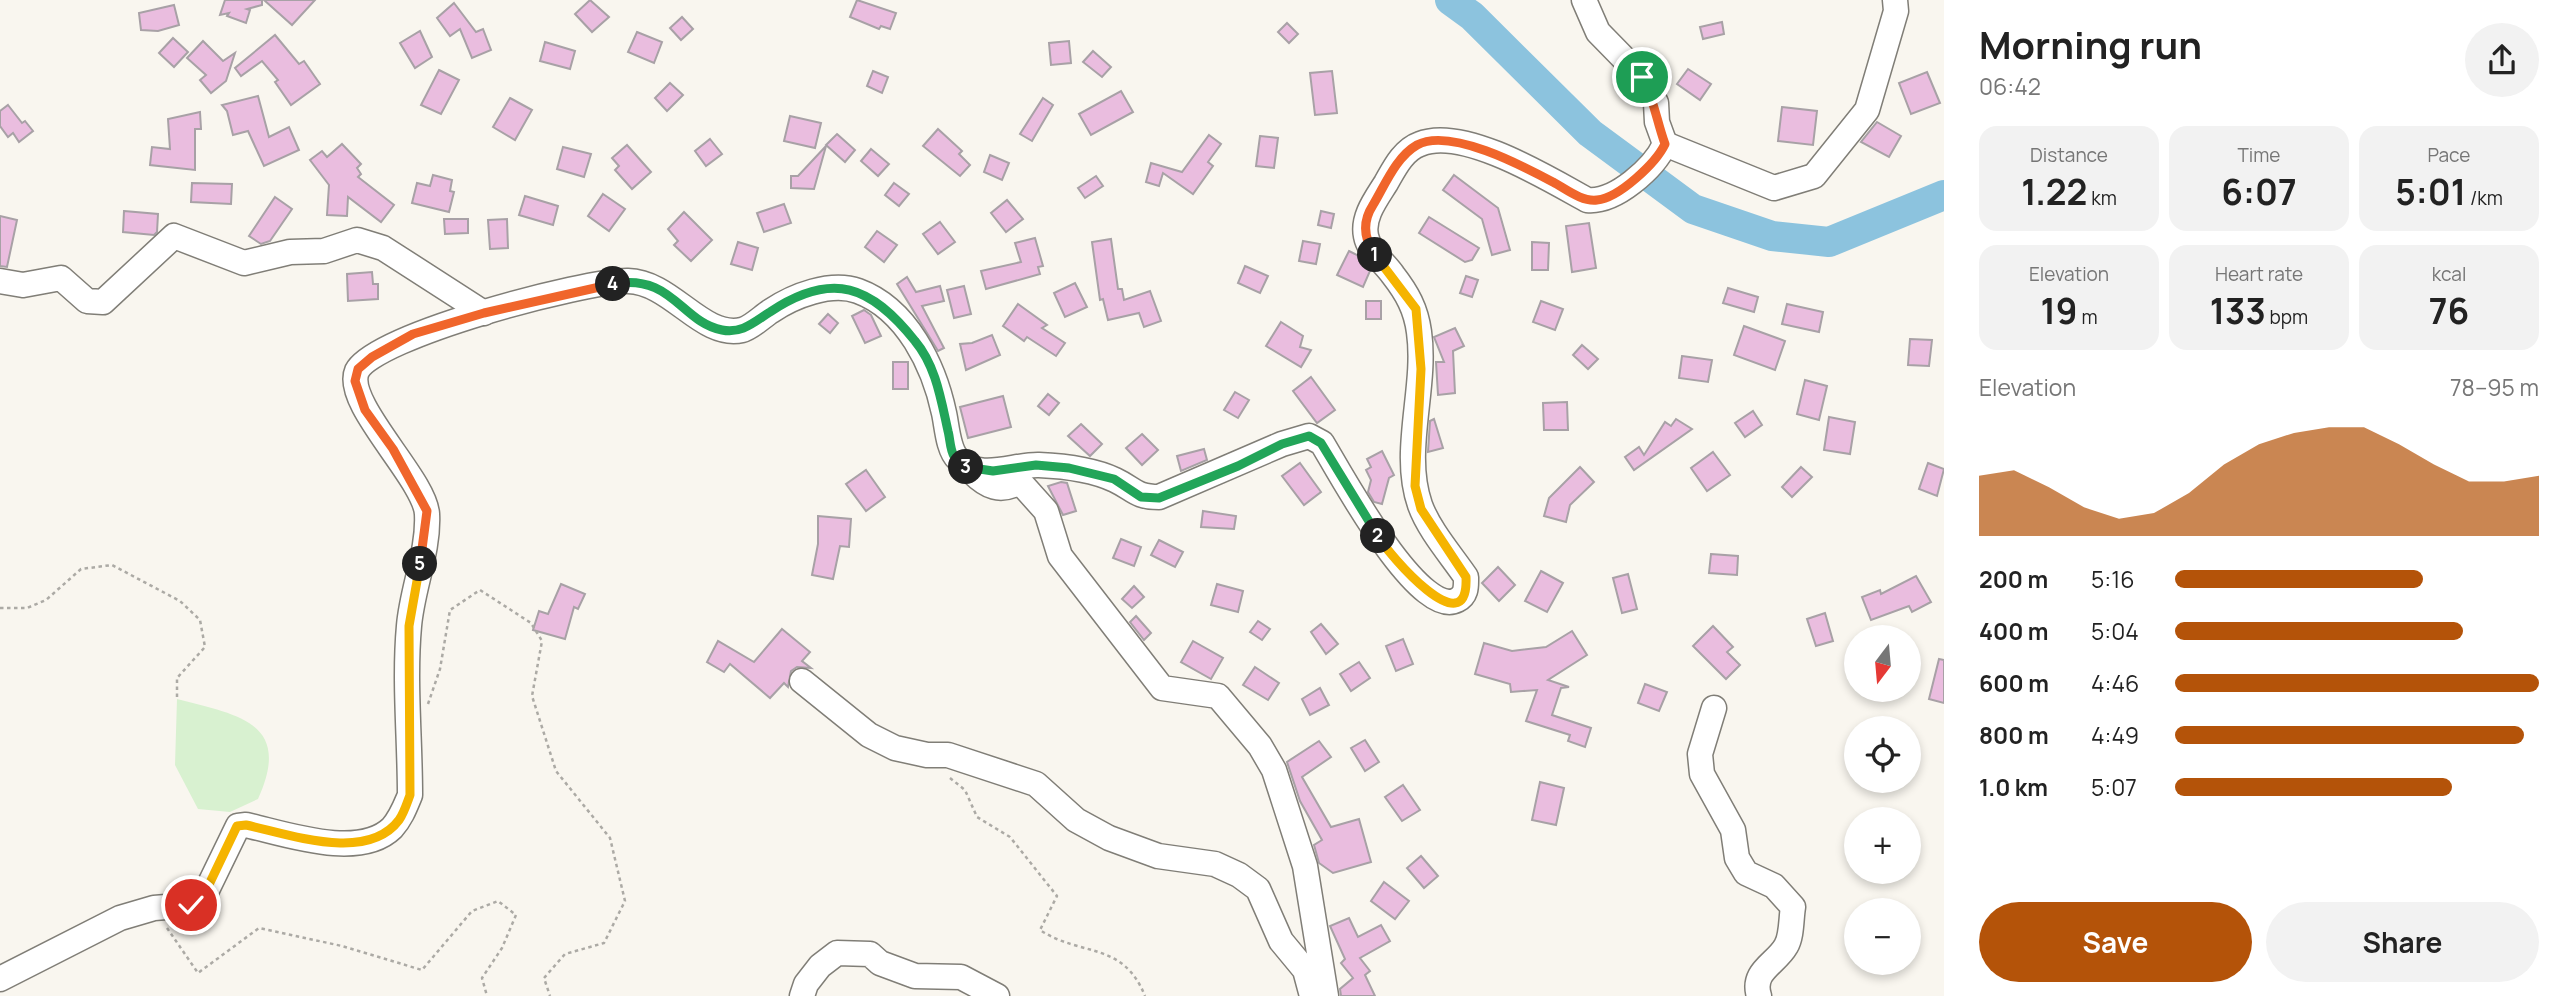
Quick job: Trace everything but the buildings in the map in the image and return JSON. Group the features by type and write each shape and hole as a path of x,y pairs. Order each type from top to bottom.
{"street":[{"path":"1584,0 1598,32 1642,77 1656,103 1661,153"},
{"path":"1661,153 1774,188 1814,176 1867,110 1896,11 1895,0"},
{"path":"967,467 993,471 1036,465 1069,468 1114,479 1141,497 1159,498 1238,466 1282,444 1309,436 1321,443 1384,547 1436,600 1448,603 1461,598 1466,590 1466,577 1421,509 1415,486 1421,369 1416,309 1373,252 1366,237 1365,224 1370,210 1399,162 1419,144 1453,141 1488,152 1527,168 1587,200 1601,200 1614,194 1661,153"},
{"path":"0,281 23,285 61,278 87,301 103,302 174,236 244,263 290,252 324,251 357,240 383,248 484,313"},
{"path":"0,979 120,918 155,908 191,905 204,895 237,826 246,825 323,842 366,843 389,830 400,818 410,795 409,626 427,511 393,449 365,410 355,381 358,369 372,357 413,334 484,313 629,281 661,290 709,325 722,330 743,330 781,304 809,293 845,288 859,291 898,319 920,347 938,385 954,456 987,486 1008,489 1020,482 1046,511 1060,556 1162,688 1218,696 1260,746 1274,770 1305,866 1326,996"},
{"path":"802,681 869,735 895,748 927,755 948,755 1036,784 1076,820 1109,838 1158,856 1215,864 1239,875 1258,888 1281,941 1305,970 1312,996"},
{"path":"1714,708 1700,754 1702,774 1733,830 1737,858 1746,873 1774,886 1793,907 1787,945 1760,974 1756,987 1759,996"},
{"path":"802,996 806,984 820,966 837,953 870,954 880,962 915,975 961,977 997,996"}],"path":[{"path":"0,608 27,608 46,600 81,569 112,565 180,601 200,620 205,647 177,678 177,699"},
{"path":"427,707 440,669 450,610 480,590 531,623 542,641 532,696 556,771 610,838 625,901 604,943 565,954 544,978 550,996"},
{"path":"927,755 924,758 965,790 977,817 1010,837 1058,897 1040,930 1056,941 1088,947 1119,959 1138,979 1144,996"},
{"path":"155,908 198,973 259,928 342,946 422,970 472,911 498,901 516,915 502,948 482,978 487,996"}],"green space":[{"path":"177,699 239,717 253,726 264,738 269,753 267,773 258,799 230,812 198,809 175,765"}],"waterway":[{"path":"1450,0 1472,16 1590,133 1693,209 1772,236 1829,242 1944,195"}],"route":[{"path":"191,905 204,895 237,826 246,825 323,842 366,843 389,830 400,818 410,795 409,626 427,511 393,449 365,410 358,394 355,381 358,369 382,351 413,334 484,313 572,291 629,281 661,290 709,325 722,330 743,330 781,304 809,293 845,288 859,291 898,319 920,347 938,385 954,456 967,467 993,471 1036,465 1069,468 1114,479 1141,497 1159,498 1238,466 1282,444 1309,436 1321,443 1384,547 1436,600 1448,603 1461,598 1466,590 1466,577 1421,509 1415,486 1421,369 1416,309 1373,252 1366,237 1365,224 1370,210 1399,162 1409,151 1419,144 1436,141 1453,141 1488,152 1527,168 1587,200 1601,200 1614,194 1657,161 1665,144 1657,122 1656,103 1642,77"}]}
